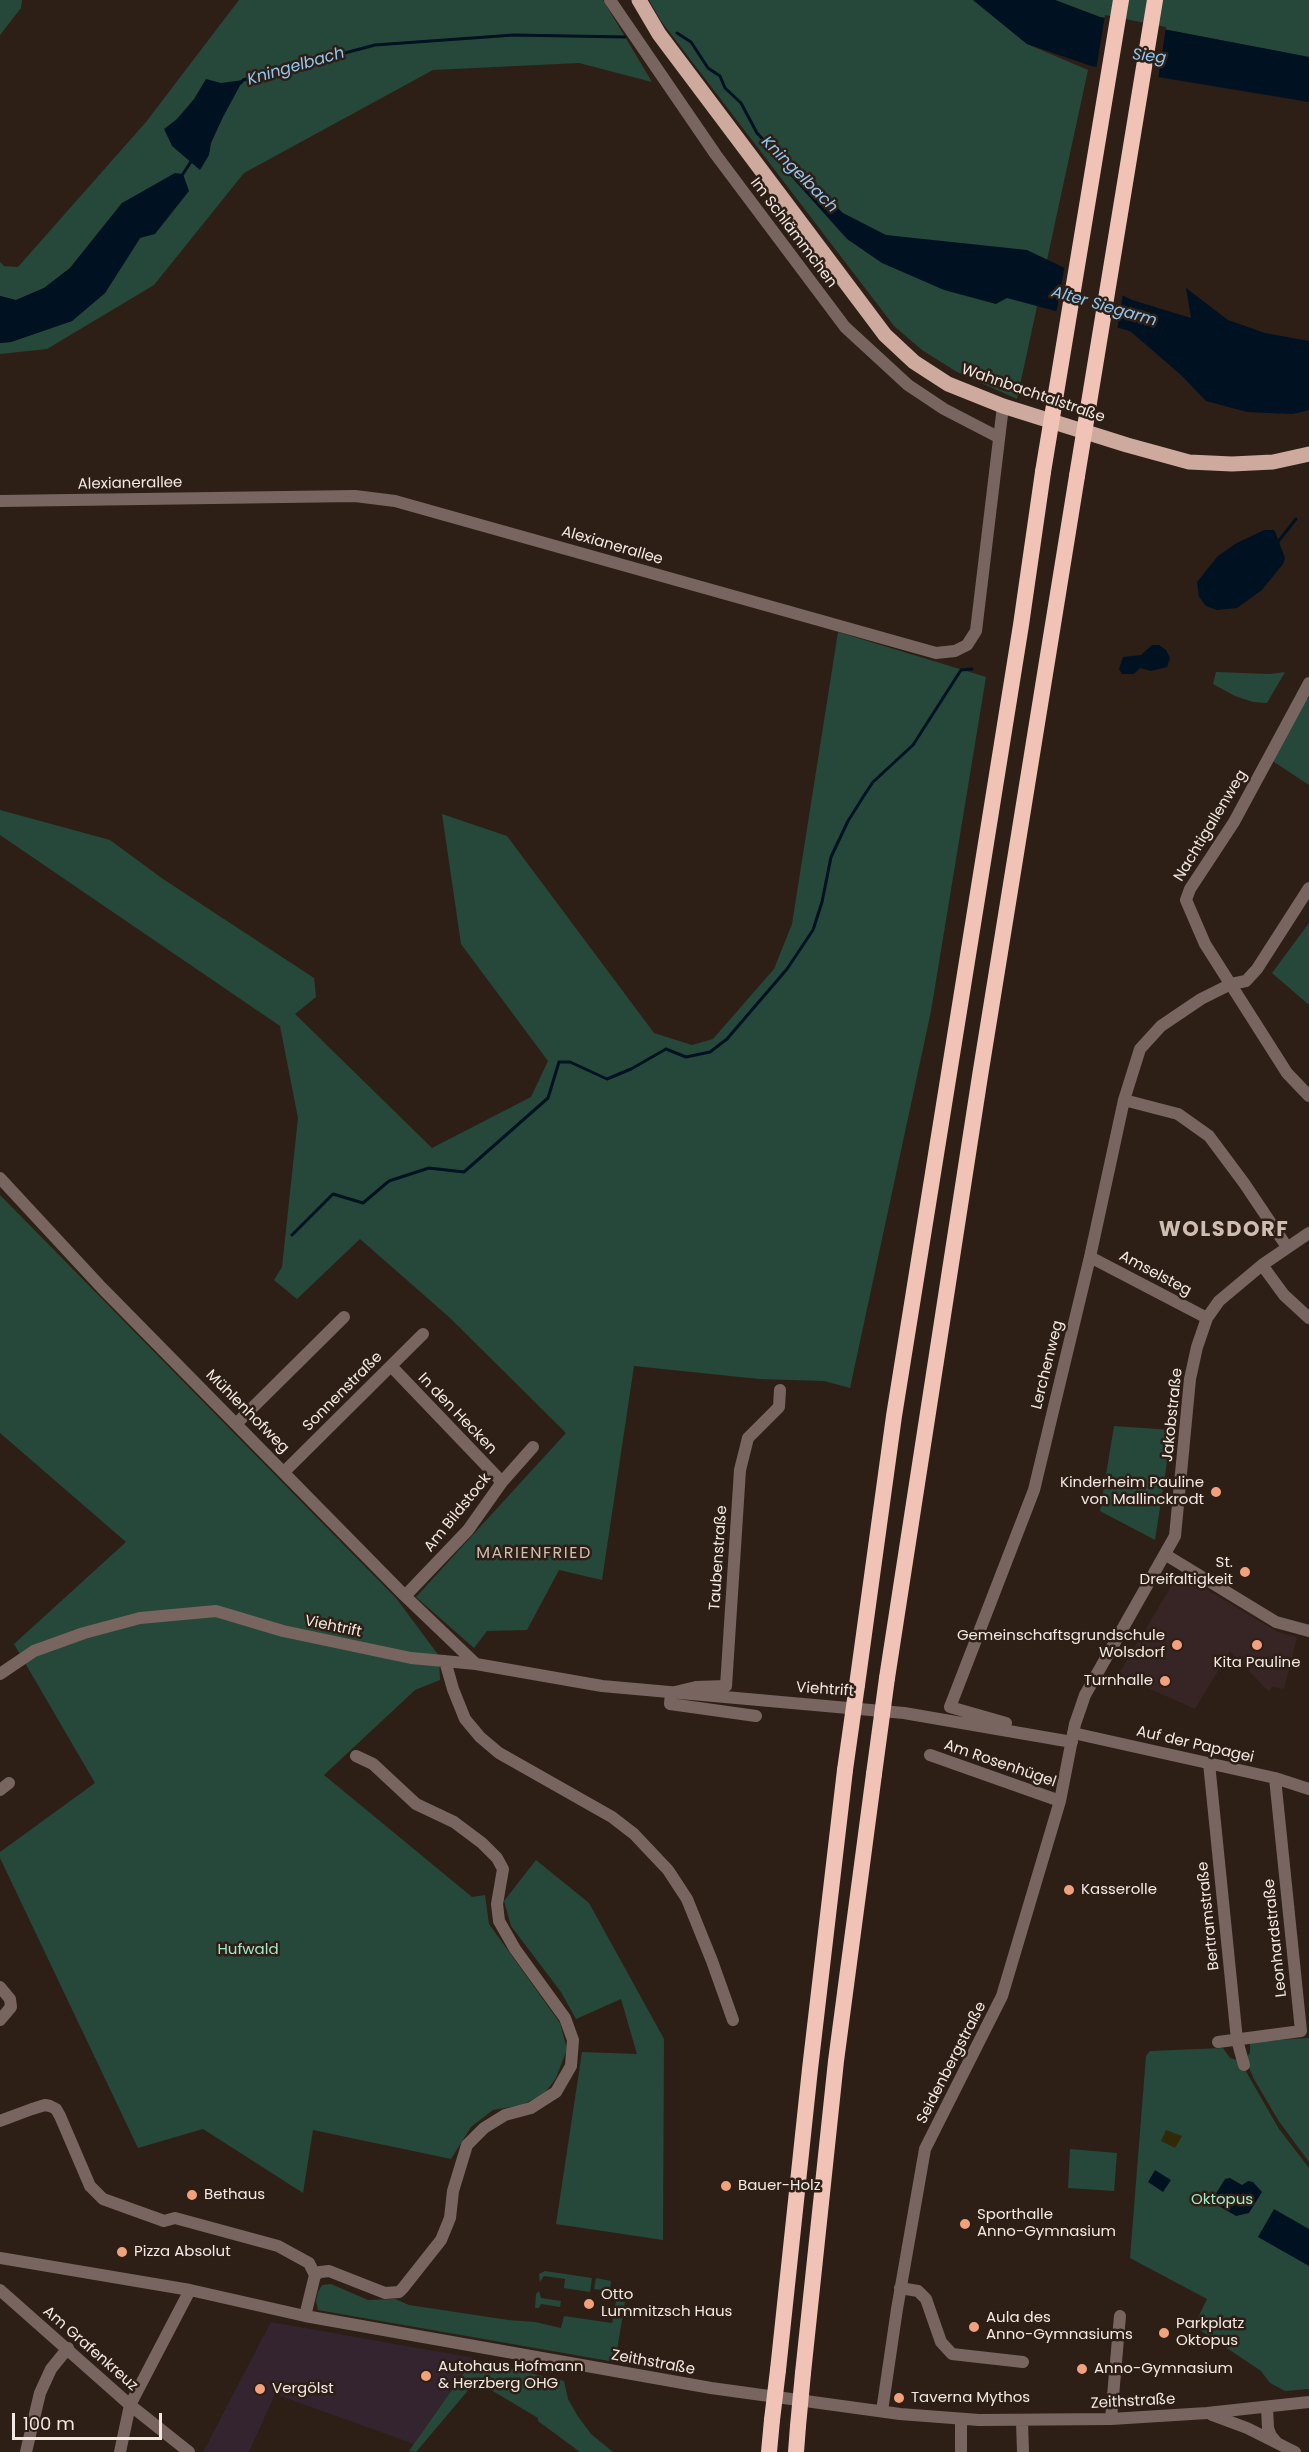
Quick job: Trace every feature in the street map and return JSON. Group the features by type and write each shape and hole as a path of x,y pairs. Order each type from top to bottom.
{"highway":[{"path":"769,2452 845,1770 894,1416 1021,625 1043,472 1121,0"},
{"path":"796,2452 836,2061 887,1678 980,1076 1155,0"}],"main road":[{"name":"Wahnbachtalstraße","path":"639,0 659,34 885,335 914,362 948,384 1003,406 1189,462 1232,464 1272,462 1309,454"}],"street":[{"name":"Im Schlämmchen","path":"610,0 716,155 845,327 908,385 944,409 998,437"},
{"name":"Alexianerallee","path":"0,501 355,496 395,501 936,653 955,651 967,645 976,631 1003,406"},
{"name":"Nachtigallenweg","path":"1231,984 1205,944 1186,900 1190,889 1234,822 1309,683"},
{"name":"Lerchenweg","path":"1028,1733 1026,1728 950,1707 1034,1490 1090,1257 1124,1100 1140,1049 1161,1026 1201,999 1231,984 1246,981 1257,969 1309,888"},
{"path":"1231,984 1287,1073 1309,1095"},
{"path":"1124,1100 1178,1114 1209,1136 1287,1247"},
{"name":"Mühlenhofweg","path":"0,1178 102,1288 405,1596 476,1664"},
{"name":"Jakobstraße","path":"1073,1738 1085,1695 1175,1536 1190,1379 1197,1347 1207,1318 1219,1301 1262,1265 1309,1233"},
{"name":"Amselsteg","path":"1090,1257 1207,1318"},
{"path":"1262,1265 1284,1295 1309,1318"},
{"path":"237,1423 344,1317"},
{"name":"Sonnenstraße","path":"284,1472 423,1334"},
{"name":"In den Hecken","path":"391,1366 502,1482"},
{"name":"Taubenstraße","path":"671,1694 696,1687 726,1686 740,1470 748,1438 778,1407 780,1390"},
{"name":"Am Bildstock","path":"405,1596 468,1530 502,1482 533,1448"},
{"path":"1166,1555 1276,1622 1309,1631"},
{"name":"Viehtrift","path":"0,1674 34,1652 84,1633 140,1618 216,1611 283,1631 411,1658 476,1664 602,1686 671,1694 824,1704 904,1713"},
{"path":"446,1661 453,1689 465,1719 480,1737 499,1753 612,1817 634,1834 668,1870 687,1899 733,2020"},
{"name":"Viehtrift","path":"671,1694 670,1704 756,1716"},
{"name":"Auf der Papagei","path":"904,1713 1073,1738 1209,1763 1275,1778 1309,1789"},
{"name":"Seidenbergstraße","path":"882,2411 900,2288 925,2149 1002,1996 1060,1801 1073,1738"},
{"name":"Am Rosenhügel","path":"930,1755 1060,1801"},
{"path":"315,2275 329,2271 385,2294 394,2293 403,2288 441,2240 450,2218 453,2191 467,2145 484,2128 506,2115 531,2108 556,2092 571,2066 573,2040 565,2018 515,1949 499,1921 497,1904 504,1869 497,1858 482,1843 454,1822 416,1803 373,1764 356,1756"},
{"name":"Bertramstraße","path":"1209,1763 1237,2040 1244,2065"},
{"name":"Leonhardstraße","path":"1237,2040 1301,2031 1275,1778"},
{"path":"0,1987 10,1999 11,2007 0,2020"},
{"path":"1218,2042 1237,2040"},
{"path":"0,2121 45,2105 50,2106 56,2109 60,2116 90,2186 103,2199 164,2221 174,2218 278,2246 309,2263 315,2275 305,2316"},
{"name":"Zeithstraße","path":"0,2258 190,2290 305,2316 711,2388 882,2411 961,2419 1022,2421 1111,2419 1207,2413 1309,2402"},
{"path":"900,2288 918,2291 926,2299 941,2342 952,2354 1023,2362"},
{"name":"Am Grafenkreuz","path":"0,2290 130,2405 189,2452"},
{"path":"120,2452 130,2405 190,2290"},
{"path":"1111,2419 1120,2316"},
{"path":"27,2452 40,2393 51,2369 68,2348"},
{"path":"1267,2407 1268,2428 1277,2442"},
{"path":"1207,2413 1247,2428 1295,2452"},
{"path":"961,2419 961,2452"},
{"path":"1022,2421 1023,2452"}],"shaded area":[{"name":"Gemeinschaftsgrundschule Wolsdorf","path":"1179,1573 1278,1632 1297,1637 1284,1689 1272,1687 1269,1692 1230,1651 1195,1709 1118,1675"},
{"path":"271,2322 474,2358 414,2444 275,2394 249,2452 203,2452"}],"green space":[{"path":"0,0 22,0 21,8 0,35"},
{"path":"239,0 603,0 652,82 579,63 433,70 244,173 154,285 47,349 0,354 0,343 11,342 72,321 105,293 141,237 122,203 70,268 44,288 16,300 0,296 0,262 4,266 18,267 146,122"},
{"path":"649,0 973,0 1027,44 1088,70 1017,399 957,372 922,350 894,326 661,21"},
{"path":"1055,0 1309,0 1309,57 1100,17"},
{"path":"838,632 986,677 931,1011 850,1388 824,1381 759,1379 634,1366 602,1580 559,1570 527,1630 487,1631 474,1648 416,1597 566,1433 449,1317 360,1239 297,1299 274,1280 282,1267 298,1118 280,1026 0,835 0,810 110,840 163,879 314,978 316,997 295,1014 432,1148 531,1097 548,1061 461,944 442,814 507,836 654,1033 692,1045 713,1039 774,969 792,924"},
{"path":"1216,672 1270,674 1285,672 1267,703 1253,702 1235,696 1213,684"},
{"path":"1309,698 1309,785 1271,760 1303,701"},
{"path":"1309,923 1309,1005 1272,973"},
{"name":"Hufwald","path":"0,1195 396,1598 439,1656 440,1680 415,1690 324,1775 472,1897 485,1895 489,1924 560,2023 567,2049 556,2078 545,2093 522,2105 493,2110 471,2127 451,2159 313,2130 303,2193 203,2129 138,2148 0,1858 0,1852 95,1783 14,1644 126,1542 0,1433"},
{"path":"1114,1426 1172,1430 1155,1540 1100,1511"},
{"path":"536,1860 589,1903 664,2039 663,2240 556,2224 582,2052 637,2054 621,1999 576,2019 561,1992 511,1926 504,1901"},
{"path":"1309,2038 1309,2162 1278,2120 1245,2059 1250,2053 1250,2042"},
{"name":"Oktopus","path":"1223,2048 1230,2058 1240,2061 1279,2129 1309,2168 1309,2389 1285,2391 1270,2383 1261,2371 1194,2326 1207,2299 1130,2258 1146,2056 1150,2051"},
{"path":"1070,2149 1117,2153 1114,2191 1068,2188"},
{"path":"545,2271 592,2278 590,2292 564,2288 565,2279 544,2276 540,2282 539,2274"},
{"path":"596,2278 611,2281 610,2291 594,2289"},
{"path":"331,2284 368,2300 395,2299 409,2305 535,2322 561,2328 564,2316 612,2323 616,2301 625,2302 615,2362 318,2310 316,2301 318,2292 322,2285"},
{"path":"539,2291 541,2298 561,2301 560,2307 541,2304 539,2308 535,2308 536,2294"},
{"path":"478,2361 564,2381 568,2399 577,2415 591,2434 613,2452 580,2452 538,2421 538,2418 476,2381 416,2452 409,2451 468,2367"}],"sand":[{"path":"1166,2130 1182,2136 1175,2148 1161,2141"}],"water":[{"name":"Sieg","path":"973,0 1055,0 1100,17 1309,57 1309,102 1091,66 1027,44"},
{"path":"206,79 221,83 243,80 223,117 211,143 209,155 200,170 172,146 164,129 177,119 194,99"},
{"name":"Alter Siegarm","path":"776,153 784,156 843,213 886,235 1027,250 1132,300 1191,318 1186,288 1228,320 1265,333 1309,341 1309,410 1293,414 1247,412 1206,401 1181,375 1130,331 1007,298 996,304 944,290 882,263 847,239 779,163"},
{"path":"175,173 183,174 189,191 155,234 140,238 105,293 72,321 11,342 0,343 0,296 16,300 44,288 70,268 122,203"},
{"path":"1264,530 1274,530 1285,558 1283,564 1262,590 1237,608 1217,610 1206,606 1199,597 1197,582 1218,556 1235,544"},
{"path":"1152,645 1159,645 1166,650 1170,658 1167,667 1151,671 1140,668 1134,674 1122,674 1119,669 1123,657 1141,655"},
{"path":"1155,2170 1171,2180 1163,2192 1148,2182"},
{"path":"1230,2178 1242,2185 1248,2181 1253,2182 1262,2192 1249,2213 1236,2216 1219,2206 1215,2195 1225,2179"},
{"path":"1274,2209 1309,2229 1309,2266 1258,2237"}],"pier":[{"path":"1105,15 1166,27 1158,80 1096,70"},
{"path":"1065,265 1123,293 1117,331 1056,314"}],"waterway":[{"name":"Kningelbach","path":"677,33 691,42 708,68 720,76 725,88 741,103 757,133 778,155"},
{"name":"Kningelbach","path":"241,83 243,80 375,45 514,35 625,37"},
{"name":"Kningelbach","path":"181,177 192,160"},
{"path":"1277,543 1296,519"},
{"path":"292,1235 333,1194 363,1203 389,1181 429,1168 464,1172 548,1098 559,1062 570,1062 607,1079 631,1069 666,1049 686,1057 710,1052 727,1039 787,969 813,930 822,902 831,857 848,821 865,794 873,782 913,745 961,670 972,669"}],"place":[{"name":"Kinderheim Pauline von Mallinckrodt","path":"1216,1492"},
{"name":"St. Dreifaltigkeit","path":"1245,1572"},
{"name":"Gemeinschaftsgrundschule Wolsdorf","path":"1177,1645"},
{"name":"Kita Pauline","path":"1257,1645"},
{"name":"Turnhalle","path":"1165,1681"},
{"name":"Kasserolle","path":"1069,1890"},
{"name":"Bauer-Holz","path":"726,2186"},
{"name":"Bethaus","path":"192,2195"},
{"name":"Sporthalle Anno-Gymnasium","path":"965,2224"},
{"name":"Pizza Absolut","path":"122,2252"},
{"name":"Otto Lummitzsch Haus","path":"589,2304"},
{"name":"Aula des Anno-Gymnasiums","path":"974,2327"},
{"name":"Parkplatz Oktopus","path":"1164,2333"},
{"name":"Anno-Gymnasium","path":"1082,2369"},
{"name":"Autohaus Hofmann & Herzberg OHG","path":"426,2376"},
{"name":"Vergölst","path":"260,2389"},
{"name":"Taverna Mythos","path":"899,2398"}],"district":[{"name":"WOLSDORF","path":"1224,1231"},
{"name":"MARIENFRIED","path":"534,1554"}]}
